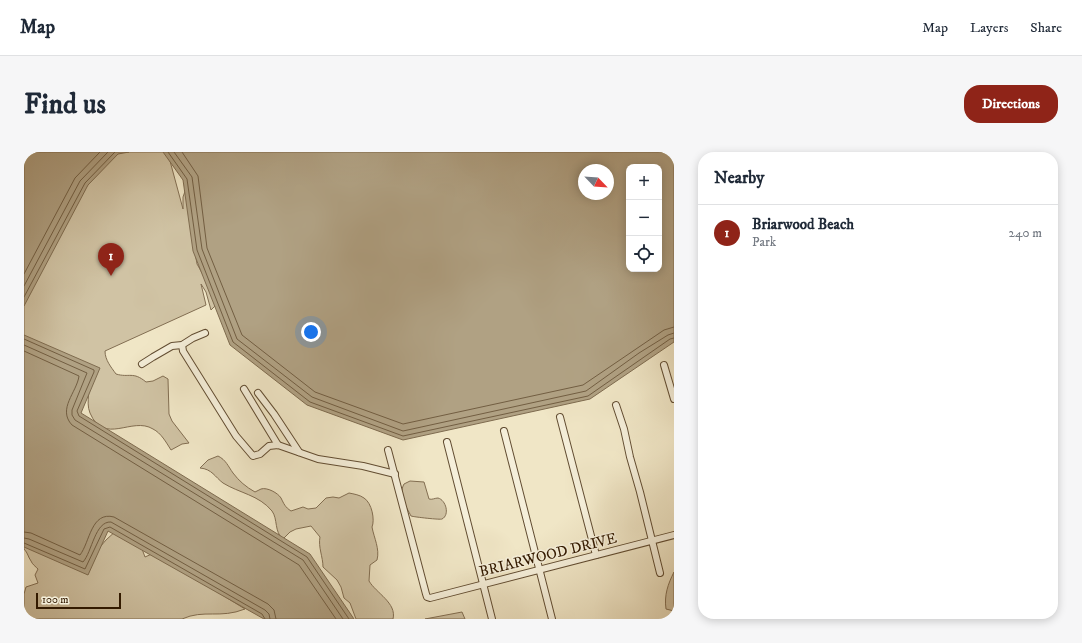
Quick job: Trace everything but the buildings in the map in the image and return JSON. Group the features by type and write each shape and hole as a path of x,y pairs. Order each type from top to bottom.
{"street":[{"path":"142,364 172,346 182,345 205,332"},
{"path":"182,345 183,351 236,436 253,456 260,454 269,446 278,445 318,459 363,466 395,474"},
{"path":"664,365 674,398"},
{"path":"244,389 278,445"},
{"path":"258,393 300,453"},
{"path":"616,405 624,429 660,573"},
{"path":"560,417 596,555"},
{"path":"504,431 552,619"},
{"path":"447,442 492,619"},
{"path":"388,450 395,474"},
{"name":"BRIARWOOD DRIVE","path":"395,474 428,597 430,598 540,571 674,535"}],"shaded area":[{"path":"97,152 175,152 183,162 188,183 196,198 200,219 195,252 197,264 214,294 217,302 215,306 211,310 206,292 201,284 206,305 105,351 107,360 116,374 138,377 146,382 153,381 163,376 168,379 169,414 172,421 189,443 182,444 171,450 158,433 145,426 111,429 103,428 96,423 90,413 89,408 88,376 76,372 62,372 53,369 24,343 24,246 74,171","holes":["170,161 188,183 183,197 183,209"]},
{"path":"218,456 225,461 235,476 246,486 255,492 263,489 275,492 280,496 286,507 291,511 303,507 308,509 316,508 326,498 339,498 349,493 361,496 367,500 372,512 372,527 378,552 377,560 370,565 369,581 389,603 392,608 393,619 356,619 350,603 344,598 337,580 323,567 320,537 311,526 296,529 290,532 283,539 278,533 274,514 267,506 261,501 223,483 208,470 200,468 208,460"},
{"path":"410,481 424,482 429,499 441,499 446,508 446,514 442,519 411,516 402,496 402,488 404,484"},
{"path":"24,524 88,561 106,540 118,529 142,549 145,557 154,553 245,609 236,612 190,616 182,619 24,619 24,594 26,587 38,583 35,575 38,569 32,563 24,549"},
{"path":"674,572 674,611 666,609 666,599 667,590"},
{"path":"462,612 465,619 425,619"}],"water":[{"path":"24,152 129,152 118,154 88,185 24,306"},
{"path":"163,152 674,152 674,342 590,399 403,440 307,405 230,345 193,251 183,180"},
{"path":"24,335 100,368 81,413 310,554 354,619 264,619 108,531 88,575 24,547"}],"place":[{"name":"Briarwood Beach","path":"111,276"}]}
